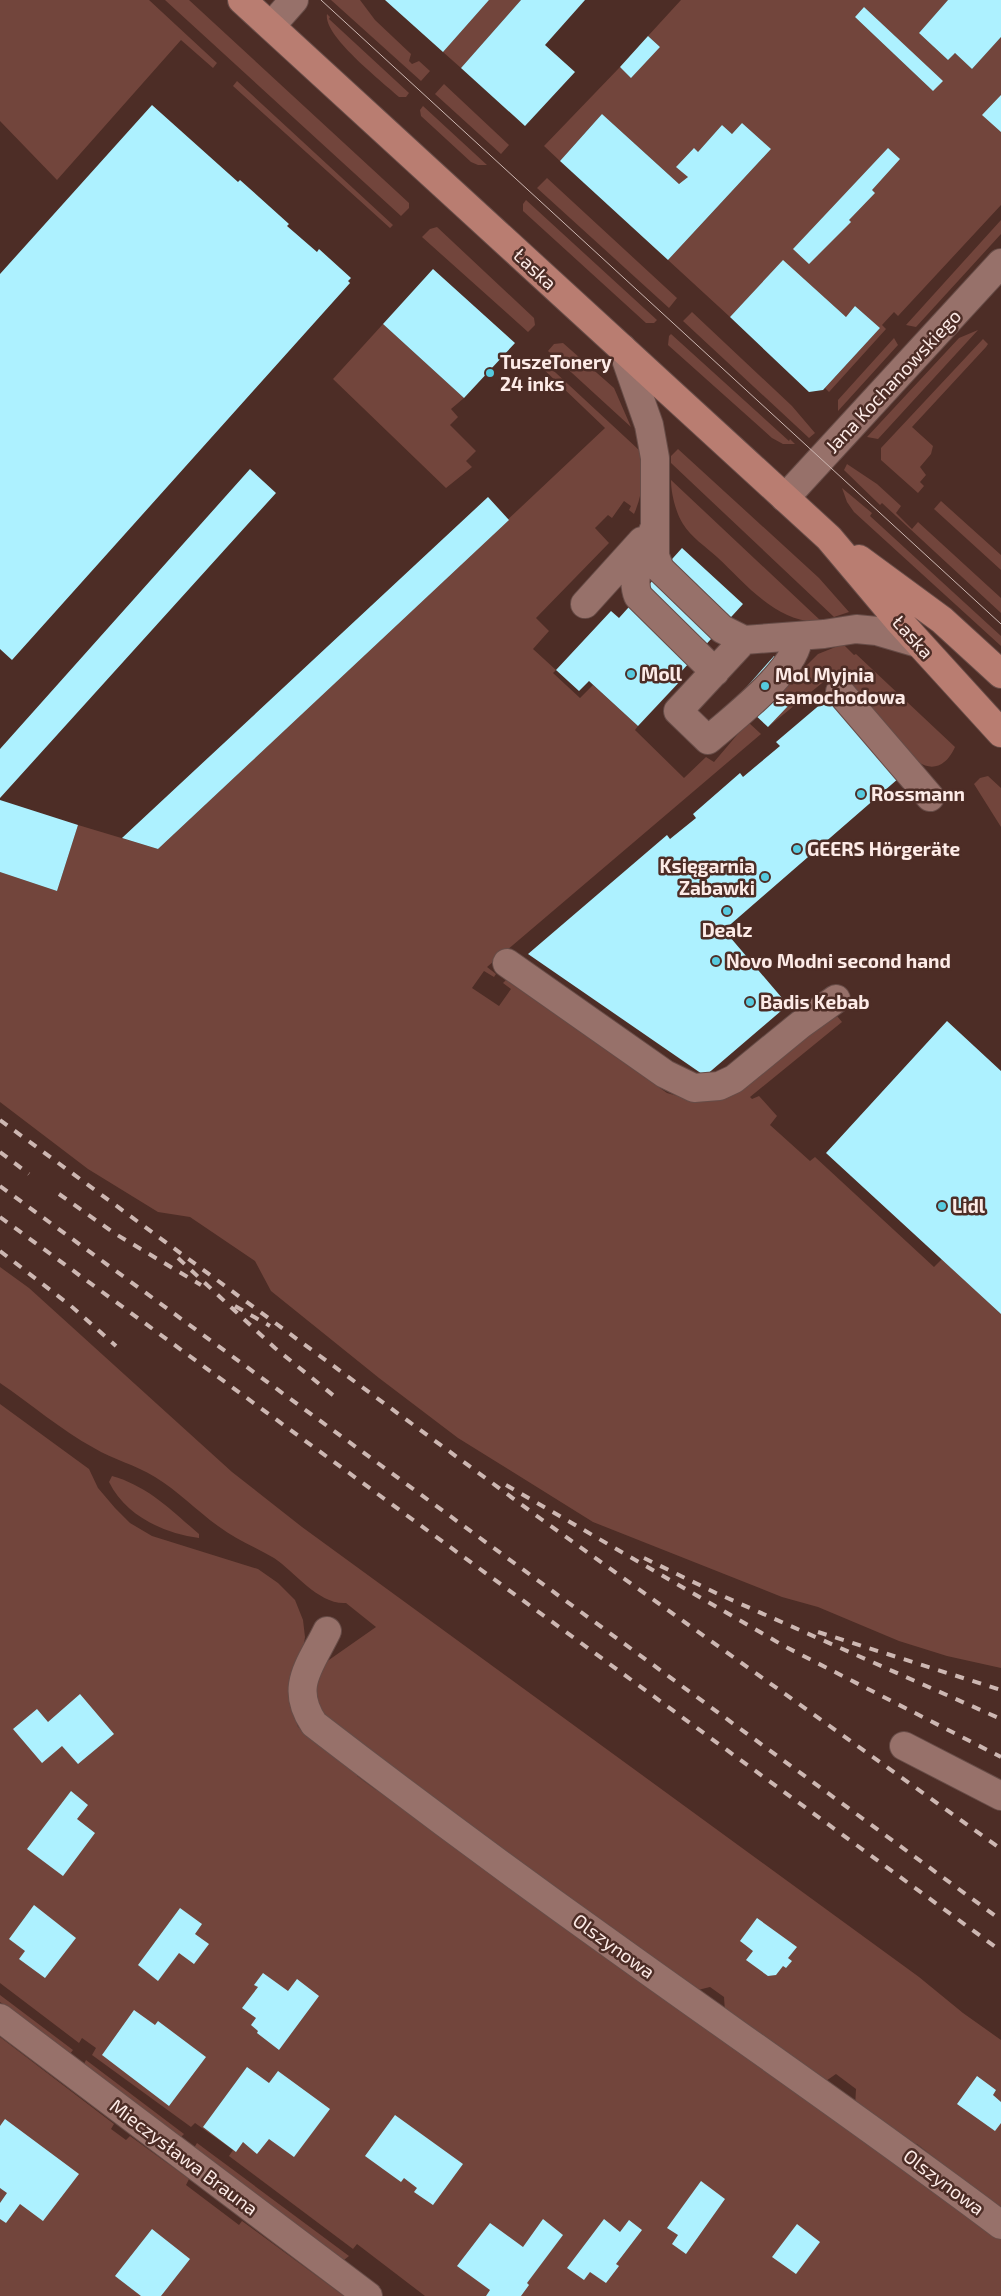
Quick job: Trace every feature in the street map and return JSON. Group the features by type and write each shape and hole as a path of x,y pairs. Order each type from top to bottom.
{"main road":[{"name":"Łaska","path":"242,0 829,538 920,602 1001,674"},
{"name":"Łaska","path":"829,538 918,643 1001,733"}],"street":[{"path":"271,26 294,0"},
{"name":"Jana Kochanowskiego","path":"785,498 1001,263"},
{"path":"622,348 649,425 656,458 655,556 660,570 722,629 744,640 798,637 856,628 877,631 918,643"},
{"path":"585,604 655,527"},
{"path":"655,527 649,545 635,572 634,587 638,596 715,672"},
{"path":"744,640 678,712 708,740 746,708 785,667 795,653 798,637"},
{"path":"840,692 930,798"},
{"path":"507,963 665,1074 694,1088 719,1086 734,1079 800,1024 836,999"},
{"name":"Olszynowa","path":"327,1631 303,1681 301,1697 306,1713 314,1724 454,1831 914,2158 1001,2225"},
{"path":"904,1746 1001,1796"},
{"name":"Mieczysława Brauna","path":"0,2018 368,2296"}],"shaded area":[{"path":"0,0 149,0 217,63 213,68 181,40 57,180 0,121"},
{"path":"165,0 189,0 409,203 409,208 401,216"},
{"path":"331,0 360,0 375,20 411,54 409,61 412,64 419,61 430,71 421,81"},
{"path":"489,0 521,0 461,68 443,52"},
{"path":"681,0 948,0 919,33 948,60 955,53 972,69 1001,37 1001,205 898,316 894,312 882,325 886,329 829,392 825,388 880,328 855,306 846,317 783,261 730,317 668,260 771,149 742,123 732,134 722,125 698,152 693,149 677,166 688,177 679,184 602,114 560,161 544,146 620,67 631,77 660,47 648,36","holes":["864,7 942,81 933,91 855,17"]},
{"path":"327,14 330,17 329,19 409,93 406,97 399,97 344,46 328,23"},
{"path":"237,81 393,225 390,228 233,86"},
{"path":"444,84 509,145 501,154 435,94"},
{"path":"423,106 487,165 478,165 471,162 421,116 420,110"},
{"path":"547,178 677,298 669,308 537,188"},
{"path":"526,200 657,320 654,323 646,323 523,211 523,204"},
{"path":"1001,220 1001,234 916,327 906,325"},
{"path":"437,227 534,318 535,325 528,332 422,237 430,229"},
{"path":"692,312 792,406 815,433 809,438 683,321"},
{"path":"383,324 464,398 451,409 458,417 450,425 476,451 466,461 472,467 446,488 333,379"},
{"path":"978,330 878,439 867,437 959,338"},
{"path":"671,334 789,441 790,439 795,444 783,444 772,438 668,345"},
{"path":"894,338 898,345 838,411 838,400"},
{"path":"983,339 988,344 986,347 912,427 933,446 931,454 920,467 926,475 920,482 924,486 918,493 881,460 881,448"},
{"path":"563,343 614,388 631,427 548,351 554,344"},
{"path":"542,360 639,450 642,475 641,491 634,514 629,510 631,506 624,501 612,518 608,515 595,528 609,543 536,618 549,631 533,649 556,670 553,673 580,698 593,685 638,726 635,730 684,778 706,757 714,762 748,722 761,734 487,967 496,974 494,977 484,971 472,988 499,1006 511,989 503,983 506,980 667,1093 695,1101 837,1016 842,1022 750,1097 752,1099 759,1096 777,1116 770,1125 810,1161 815,1157 934,1267 942,1259 1001,1314 1001,1668 947,1656 899,1641 818,1607 782,1597 593,1522 458,1438 379,1378 271,1291 255,1261 190,1217 158,1212 88,1169 0,1102 0,872 57,891 78,825 158,849 605,428 538,364"},
{"path":"678,449 819,578 849,612 834,617 671,463 671,456"},
{"path":"847,464 877,484 901,506 896,513 912,529 918,522 1001,598 1001,613 882,503 880,505 844,470"},
{"path":"671,480 821,621 805,620 791,616 763,600 694,538 686,529 678,514"},
{"path":"842,488 872,513 870,516 1001,636 1001,646 854,512 847,502"},
{"path":"941,501 1001,555 1001,570 934,509"},
{"path":"843,644 955,747 945,762 930,767 918,762 846,679 838,676 827,679 768,727 789,705 777,695 818,654"},
{"path":"988,776 1001,788 1001,827 974,784 980,778"},
{"path":"0,1267 29,1288 232,1472 302,1527 919,1977 963,2013 1001,2040 1001,2210 917,2144 901,2143 855,2107 856,2089 836,2074 823,2083 725,2012 724,1997 710,1987 694,1991 337,1730 320,1710 311,1686 326,1662 376,1627 346,1603 326,1599 274,1558 225,1531 155,1477 82,1441 0,1383"},
{"path":"0,1404 89,1469 98,1488 130,1523 152,1536 258,1569 278,1583 295,1600 303,1620 305,1637 293,1712 298,1727 357,1769 357,1776 376,1790 383,1787 1001,2238 1001,2296 425,2296 357,2244 353,2249 229,2156 233,2150 195,2123 191,2127 92,2055 96,2048 82,2038 79,2043 0,1983"},
{"path":"112,1476 137,1486 159,1500 199,1534 199,1538 185,1536 159,1527 135,1513 116,1494 109,1482"},
{"path":"0,1995 73,2050 70,2054 0,2002"},
{"path":"0,2037 114,2124 111,2129 126,2140 130,2136 189,2179 186,2185 239,2225 242,2221 344,2296 0,2296"},
{"path":"86,2060 184,2134 180,2138 84,2064"},
{"path":"197,2143 349,2256 344,2260 194,2148"}],"building":[{"path":"385,0 489,0 443,52"},
{"path":"521,0 585,0 545,45 575,72 525,126 461,68"},
{"path":"948,0 1001,0 1001,37 972,69 955,53 948,60 919,33"},
{"path":"864,7 943,81 933,91 855,17"},
{"path":"648,36 660,47 631,78 620,67"},
{"path":"1001,95 1001,132 982,115"},
{"path":"152,105 238,182 240,180 317,252 319,249 351,278 348,281 350,283 12,660 0,649 0,274"},
{"path":"602,114 679,184 688,177 676,167 694,148 698,152 722,125 732,134 742,123 771,149 668,260 560,161"},
{"path":"888,148 900,159 872,190 875,193 849,220 851,222 809,264 793,249"},
{"path":"783,260 846,317 855,306 880,328 823,390 809,392 730,317"},
{"path":"433,269 515,343 464,398 383,324"},
{"path":"250,469 276,493 0,798 0,749"},
{"path":"488,497 509,520 158,849 122,838"},
{"path":"682,548 743,604 679,674 683,678 638,726 589,681 579,691 556,670 611,611 619,618"},
{"name":"Mol Myjnia samochodowa","path":"774,656 794,675 777,694 789,705 768,727 737,698"},
{"path":"829,697 899,778 724,930 788,1005 705,1076 528,954 667,835 670,839 696,818 693,814 740,773 743,777 780,746 776,742"},
{"path":"0,800 78,825 57,891 0,872"},
{"name":"Lidl","path":"947,1021 1001,1071 1001,1314 826,1153"},
{"path":"80,1694 114,1734 78,1764 62,1746 42,1763 13,1729 37,1709 48,1722"},
{"path":"71,1791 88,1805 77,1819 95,1833 63,1876 27,1849"},
{"path":"34,1905 76,1938 45,1978 19,1959 25,1951 9,1939"},
{"path":"180,1908 202,1924 195,1934 209,1944 194,1964 179,1953 158,1981 138,1965"},
{"path":"757,1918 797,1947 788,1958 792,1961 786,1968 783,1966 776,1975 768,1976 746,1960 753,1951 740,1941"},
{"path":"263,1973 288,1991 297,1979 319,1996 279,2050 257,2033 258,2031 251,2025 256,2018 242,2008 258,1987 254,1985"},
{"path":"134,2010 155,2025 158,2021 206,2057 169,2106 102,2055"},
{"path":"247,2067 269,2083 278,2071 330,2109 294,2157 269,2139 257,2154 243,2142 236,2152 203,2127"},
{"path":"977,2076 996,2090 993,2095 1001,2102 1001,2123 995,2131 957,2104"},
{"path":"395,2115 463,2164 433,2205 414,2192 417,2188 404,2178 401,2182 365,2156"},
{"path":"5,2119 79,2174 43,2221 20,2204 6,2223 0,2219 0,2203 7,2193 0,2188 0,2126"},
{"path":"701,2181 725,2199 686,2254 672,2244 678,2235 667,2228"},
{"path":"543,2219 563,2235 527,2283 529,2285 521,2296 486,2296 490,2290 457,2266 490,2223 523,2247"},
{"path":"604,2219 620,2232 629,2220 642,2230 616,2264 619,2266 606,2283 590,2272 584,2280 567,2268"},
{"path":"797,2224 820,2242 796,2274 772,2257"},
{"path":"152,2229 190,2259 161,2296 141,2296 115,2276"}],"tram line":[{"path":"321,0 1001,624"}],"railway":[{"path":"0,1120 541,1519 1001,1849"},
{"path":"0,1152 29,1174"},
{"path":"0,1186 1001,1920"},
{"path":"59,1194 114,1233 201,1285"},
{"path":"0,1217 1001,1951"},
{"path":"0,1251 71,1306 116,1346"},
{"path":"178,1258 275,1348 339,1400"},
{"path":"235,1306 270,1326"},
{"path":"506,1485 784,1646 1001,1757"},
{"path":"644,1558 716,1593 1001,1719"},
{"path":"818,1632 1001,1690"}],"place":[{"name":"TuszeTonery 24 inks","path":"490,373"},
{"name":"Moll","path":"631,674"},
{"name":"Mol Myjnia samochodowa","path":"765,686"},
{"name":"Rossmann","path":"861,794"},
{"name":"GEERS Hörgeräte","path":"797,849"},
{"name":"Księgarnia Zabawki","path":"765,877"},
{"name":"Dealz","path":"727,911"},
{"name":"Novo Modni second hand","path":"716,961"},
{"name":"Badis Kebab","path":"750,1002"},
{"name":"Lidl","path":"942,1206"}]}
